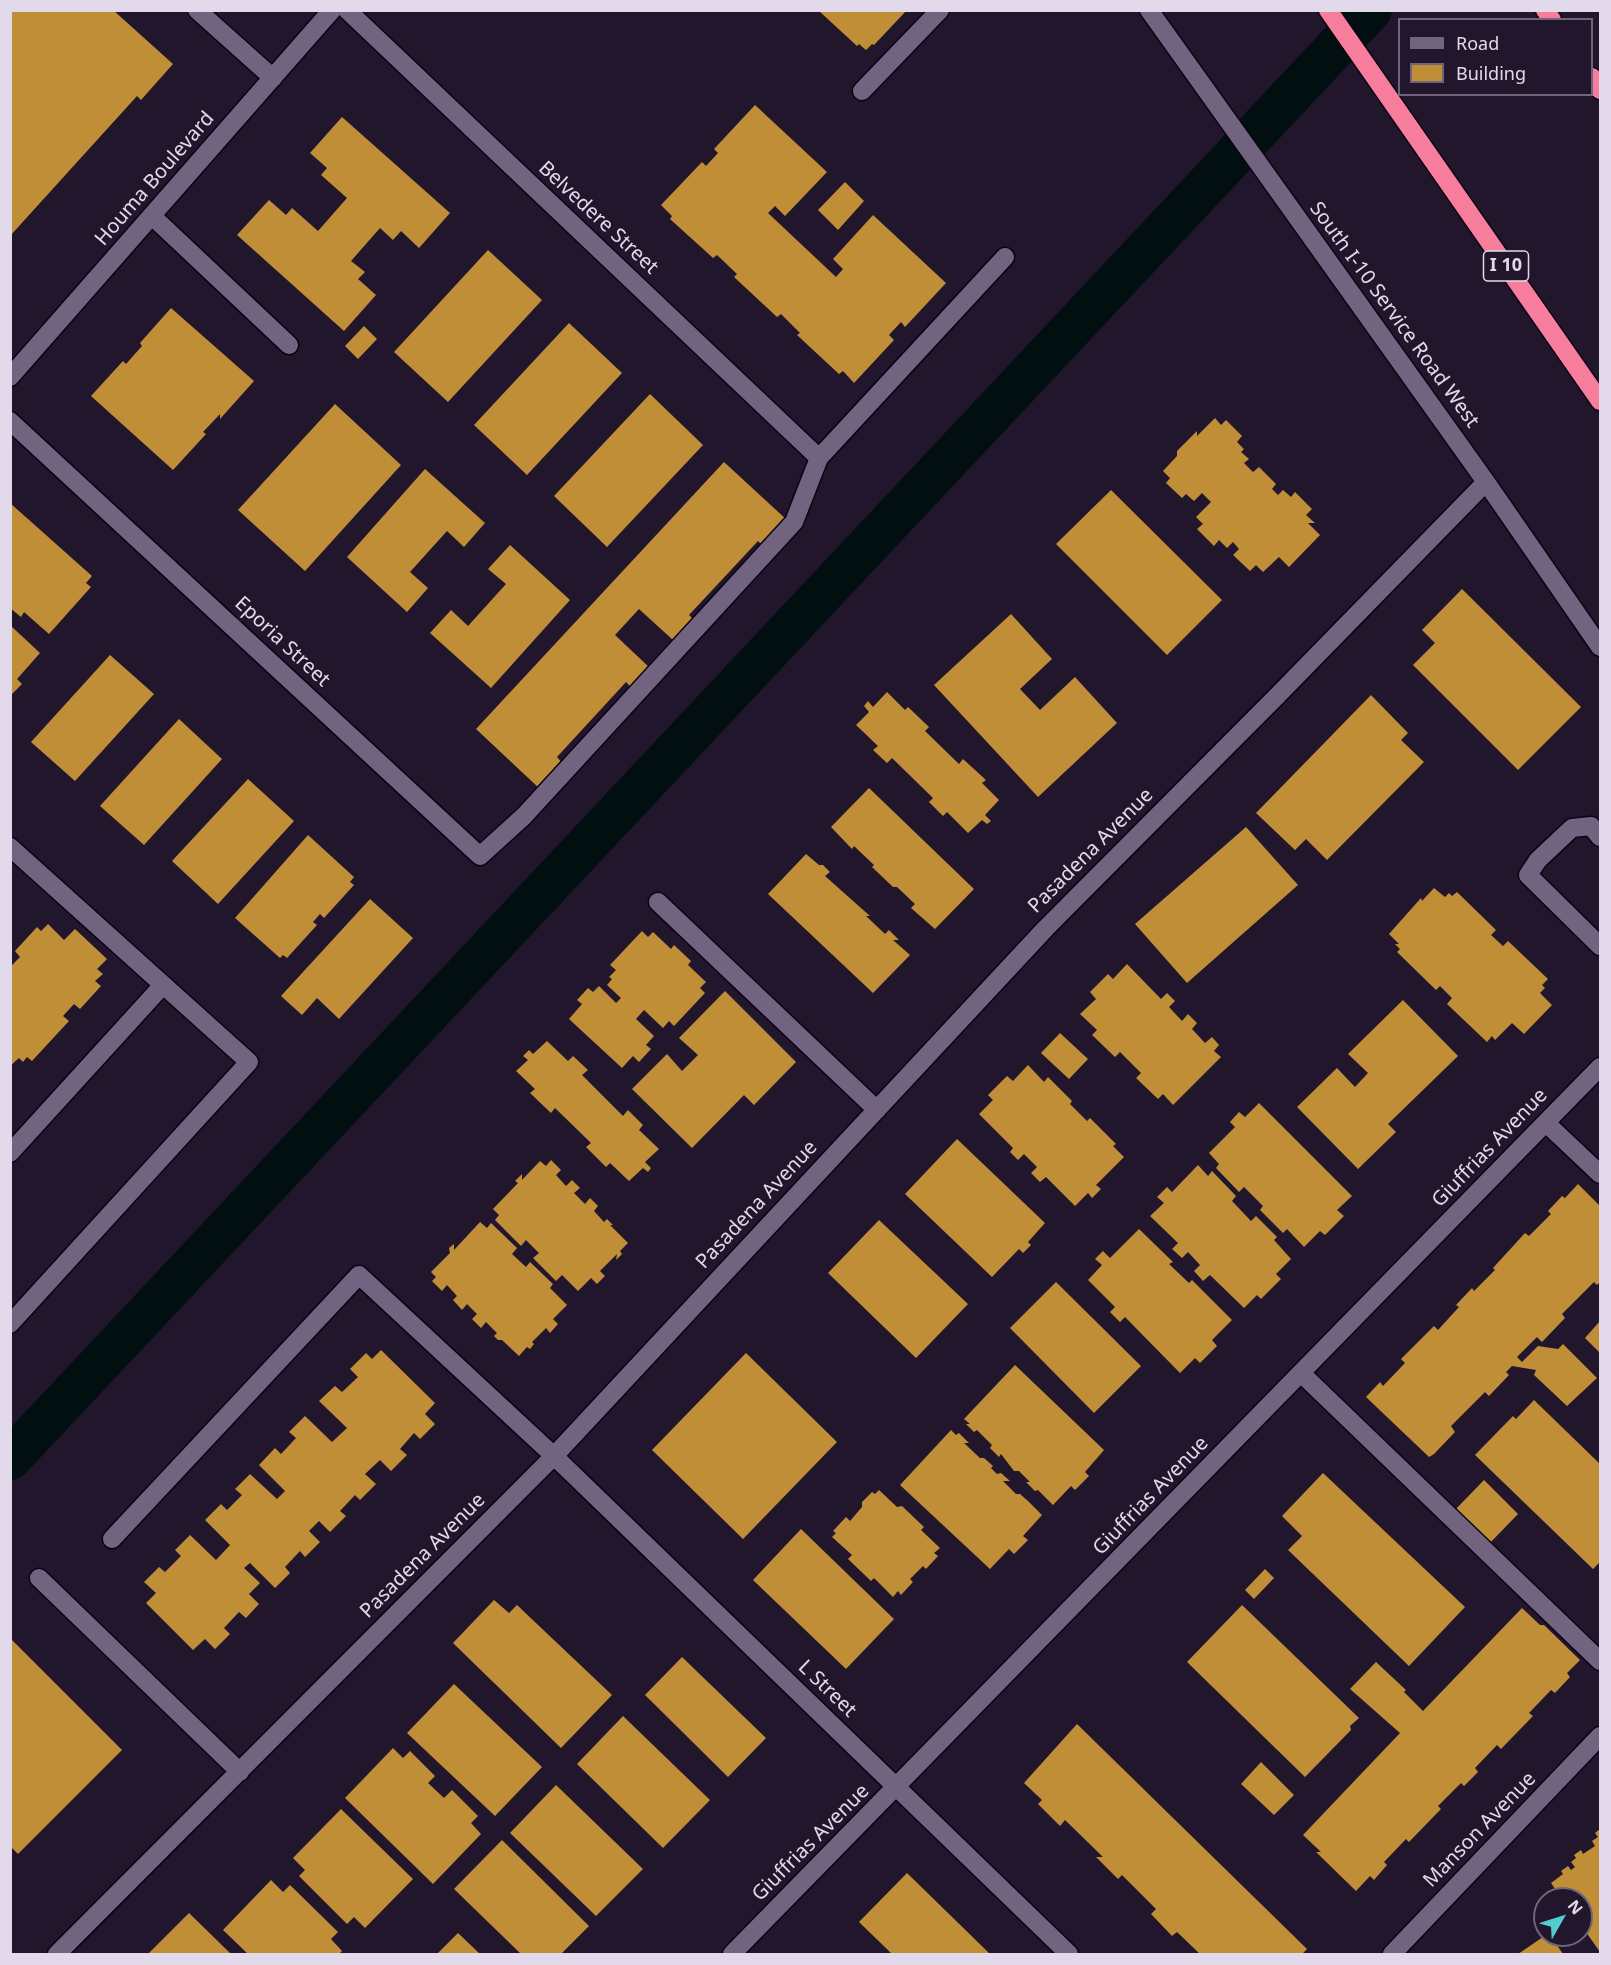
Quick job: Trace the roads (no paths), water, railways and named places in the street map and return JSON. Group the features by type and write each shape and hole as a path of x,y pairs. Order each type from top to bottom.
{"highway":[{"name":"I 10","path":"1328,10 1600,401"}],"street":[{"path":"198,10 273,78"},
{"name":"Houma Boulevard","path":"10,377 333,10"},
{"name":"Belvedere Street","path":"347,10 819,458"},
{"path":"862,91 940,10"},
{"name":"South I-10 Service Road West","path":"1149,10 1486,482 1600,647"},
{"path":"152,216 289,345"},
{"path":"819,458 1005,257"},
{"name":"Eporia Street","path":"10,421 480,856 524,816 794,522 819,458"},
{"name":"Pasadena Avenue","path":"57,1954 554,1456 1046,928 1486,482"},
{"path":"1600,837 1591,826 1572,828 1538,860 1528,874 1600,946"},
{"path":"10,847 249,1062 10,1324"},
{"path":"658,902 877,1110"},
{"path":"10,1153 163,985"},
{"name":"Giuffrias Avenue","path":"732,1954 897,1788 1600,1067"},
{"path":"1546,1123 1600,1174"},
{"name":"L Street","path":"112,1539 359,1275 554,1456 1069,1954"},
{"path":"1302,1374 1600,1661"},
{"path":"39,1578 240,1772"},
{"name":"Manson Avenue","path":"1392,1954 1600,1736"}],"waterway":[{"path":"10,1459 1371,10"}]}
